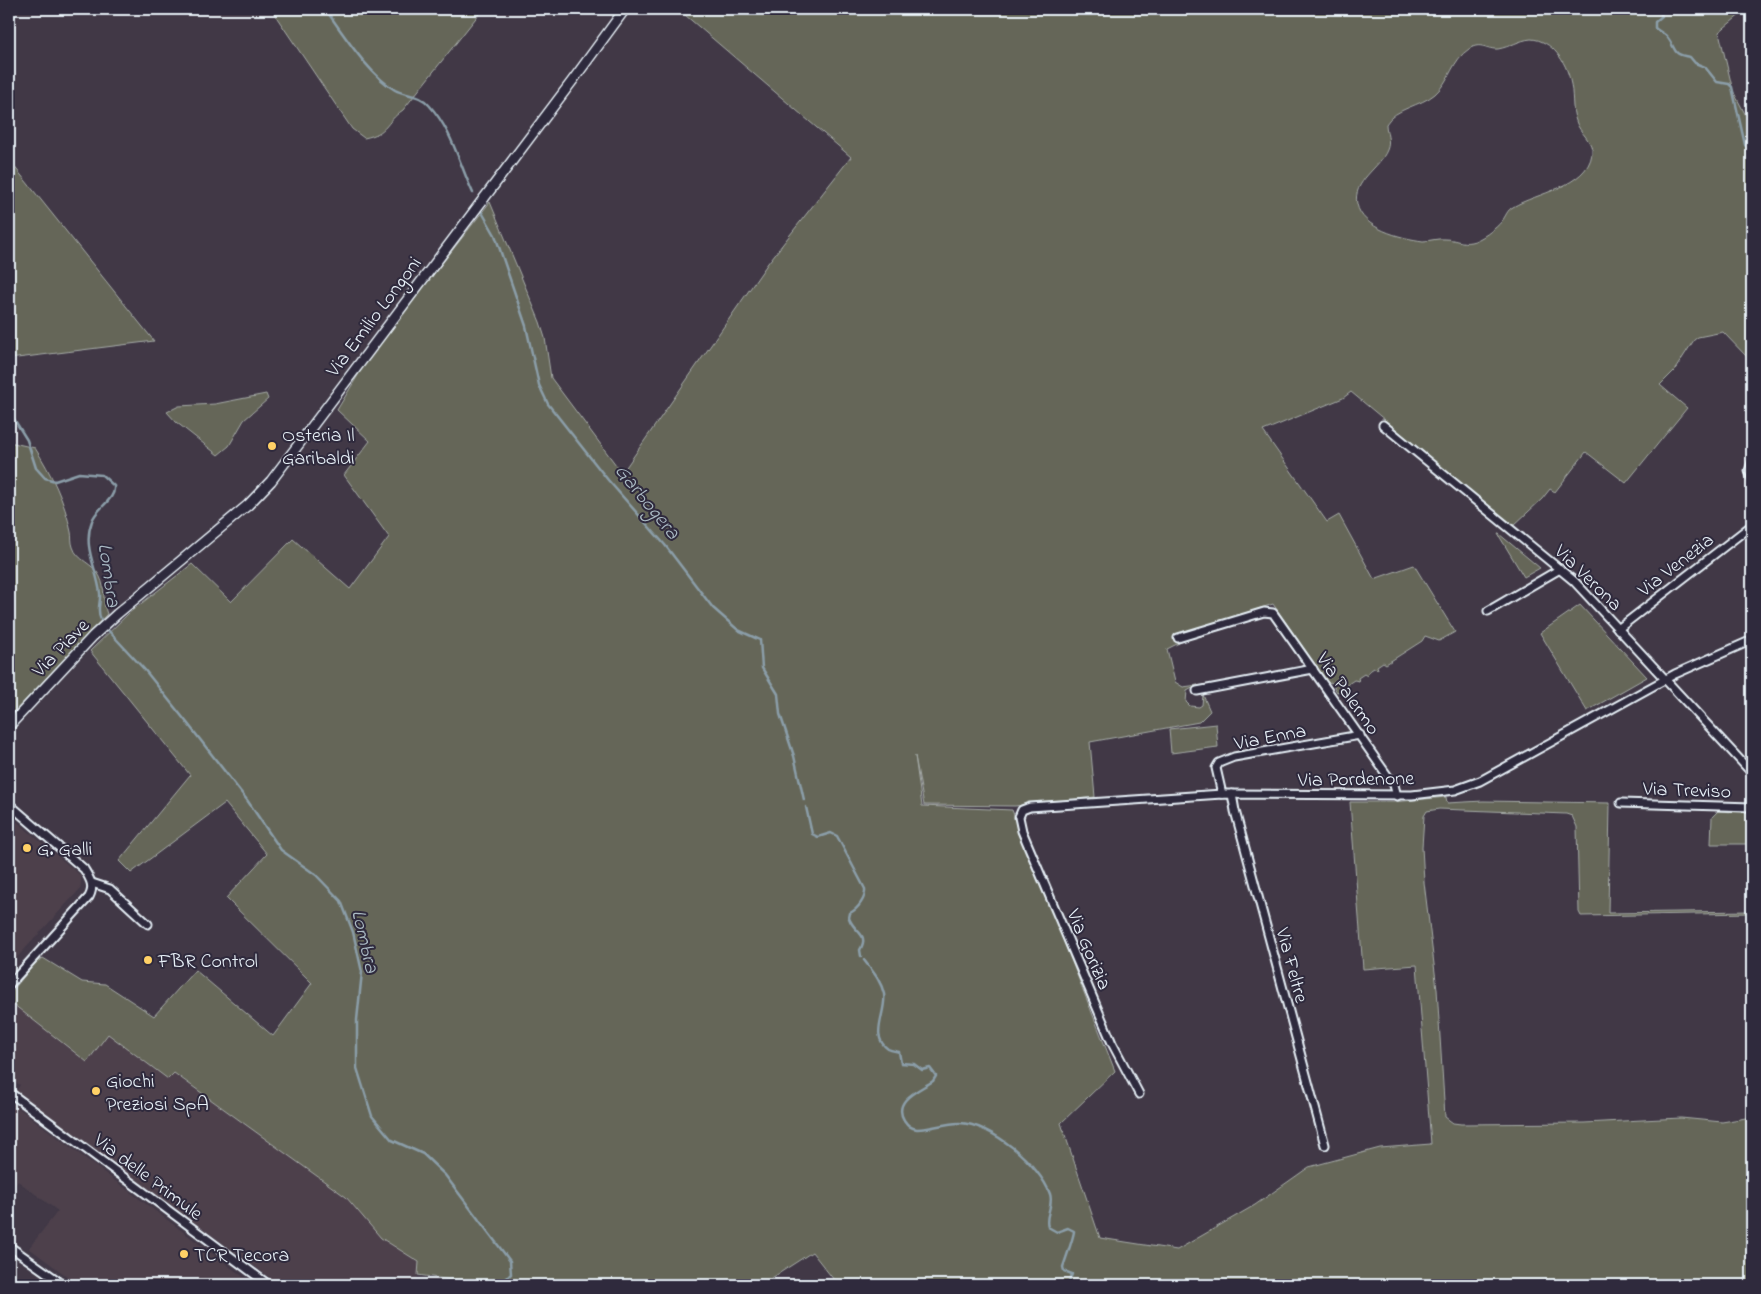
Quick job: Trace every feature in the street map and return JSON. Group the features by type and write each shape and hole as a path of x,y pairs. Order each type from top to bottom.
{"street":[{"name":"Via Emilio Longoni","path":"117,614 248,505 271,481 625,9"},
{"name":"Via Verona","path":"1384,425 1574,581 1752,773"},
{"path":"1752,463 1749,469 1752,478"},
{"name":"Via Venezia","path":"1618,628 1752,525"},
{"path":"1488,611 1560,569"},
{"name":"Via Palermo","path":"1178,638 1270,612 1275,615 1395,786 1397,796"},
{"name":"Via Piave","path":"9,726 93,636 117,614"},
{"name":"Via Pordenone","path":"1020,813 1030,807 1222,794 1397,796 1447,791 1473,784 1666,680 1752,640"},
{"path":"1197,690 1313,669"},
{"name":"Via Enna","path":"1222,794 1216,768 1221,762 1234,757 1360,735"},
{"name":"Via Feltre","path":"1232,794 1234,808 1325,1145"},
{"name":"Via Treviso","path":"1620,803 1752,807"},
{"path":"9,804 84,869 92,883 110,889 148,924"},
{"name":"Via Gorizia","path":"1020,813 1019,822 1030,850 1112,1043 1139,1094"},
{"path":"9,985 89,897 92,883"},
{"name":"Via delle Primule","path":"9,1092 269,1285"},
{"path":"9,1246 64,1285"}],"shaded area":[{"path":"9,815 81,876 81,883 80,889 9,966"},
{"path":"9,1001 87,1062 108,1034 168,1079 173,1073 346,1197 381,1238 419,1262 417,1285 280,1285 16,1092 20,1085 9,1077"},
{"path":"9,1101 254,1285 79,1285 29,1248 58,1211 18,1181 9,1193"}],"green space":[{"path":"271,9 483,9 403,110 378,133 364,138 352,129"},
{"path":"678,9 1747,9 1719,32 1733,91 1752,127 1752,350 1748,358 1723,332 1698,337 1694,340 1674,371 1660,385 1687,408 1626,483 1586,452 1555,492 1550,489 1513,526 1351,392 1343,398 1263,431 1327,522 1339,515 1374,579 1414,565 1455,632 1439,641 1425,636 1422,641 1386,664 1383,662 1377,666 1378,669 1374,668 1368,672 1367,676 1364,674 1358,678 1359,681 1354,680 1348,684 1349,687 1337,692 1331,682 1328,683 1273,604 1179,635 1176,639 1179,643 1167,649 1175,682 1183,687 1198,685 1187,691 1186,702 1190,706 1199,707 1202,705 1203,695 1210,711 1199,722 1090,742 1095,797 1015,806 924,805 915,756 922,806 1012,810 1115,1071 1061,1123 1100,1238 1177,1250 1255,1205 1309,1167 1380,1148 1431,1144 1417,965 1363,969 1350,802 1393,802 1446,797 1447,803 1483,801 1610,803 1608,913 1752,911 1752,913 1581,916 1579,912 1577,827 1572,816 1566,814 1439,809 1427,811 1424,816 1422,847 1424,882 1437,989 1445,1117 1453,1123 1461,1124 1584,1123 1681,1118 1722,1122 1752,1117 1752,1285 838,1285 812,1252 761,1285 464,1285 458,1281 418,1275 419,1262 381,1238 346,1197 174,1073 168,1079 108,1034 87,1062 9,1001 9,995 35,963 43,958 82,982 105,984 154,1016 195,970 273,1036 312,983 226,898 267,854 225,803 131,873 119,861 190,775 90,651 129,613 192,564 231,602 293,539 350,589 389,537 344,475 370,441 337,410 369,357 490,202 540,322 545,338 551,378 622,473 768,263 851,157","holes":["1531,39 1539,40 1552,48 1565,66 1571,85 1576,121 1591,145 1592,154 1588,165 1581,174 1559,188 1513,207 1496,227 1483,237 1471,242 1448,239 1414,240 1384,231 1366,220 1360,213 1357,196 1362,182 1379,163 1387,150 1386,124 1390,119 1395,114 1423,102 1435,94 1459,59 1469,49 1477,46 1498,49"]},
{"path":"9,160 154,341 9,359"},
{"path":"266,394 268,399 244,420 229,446 218,455 176,422 167,412 179,406 215,404"},
{"path":"9,442 35,448 41,458 61,499 75,552 94,568 100,577 107,614 9,717"},
{"path":"1499,534 1540,568 1524,577"},
{"path":"1580,605 1647,677 1587,711 1540,633"},
{"path":"1216,724 1218,747 1171,753 1169,729"},
{"path":"1718,811 1752,813 1752,844 1711,844 1712,817"}],"waterway":[{"name":"Garbogera","path":"325,9 375,74 395,90 417,97 429,105 444,125 473,193"},
{"path":"1658,9 1662,16 1655,22 1655,28 1667,36 1675,51 1690,57 1695,63 1705,67 1717,82 1729,84 1732,87 1745,145 1752,152"},
{"name":"Garbogera","path":"479,207 495,235 526,326 539,385 548,404 608,480 665,545 713,608 738,630 760,640 762,668 778,694 780,714 794,756 804,800"},
{"name":"Lombra","path":"9,411 27,440 36,468 45,478 55,481 79,473 102,475 114,486 112,496 94,516 89,531 89,549 100,593 99,610 101,620"},
{"name":"Lombra","path":"106,628 144,669 188,724 247,800 281,850 316,875 341,901 353,932 362,972 357,1020 357,1068 372,1116 392,1140 423,1154 445,1175 510,1261 511,1274 500,1285"},
{"name":"Garbogera","path":"806,807 812,834 818,837 831,833 837,836 865,889 863,899 859,906 850,913 849,918 862,936 861,956"},
{"name":"Garbogera","path":"864,960 883,989 884,1001 879,1031 882,1044 888,1049 899,1052 901,1063 914,1064 922,1070 930,1068 936,1076 933,1081 904,1101 901,1113 904,1120 907,1124 917,1129 954,1123 972,1125 999,1138 1025,1159 1045,1183 1050,1194 1051,1203 1047,1219 1048,1227 1057,1232 1068,1228 1074,1231 1063,1267 1064,1271 1072,1274 1068,1285"}],"place":[{"name":"Osteria Il Garibaldi","path":"272,446"},
{"name":"G. Galli","path":"27,848"},
{"name":"FBR Control","path":"148,960"},
{"name":"Giochi Preziosi SpA","path":"96,1091"},
{"name":"TCR Tecora","path":"184,1254"}]}
